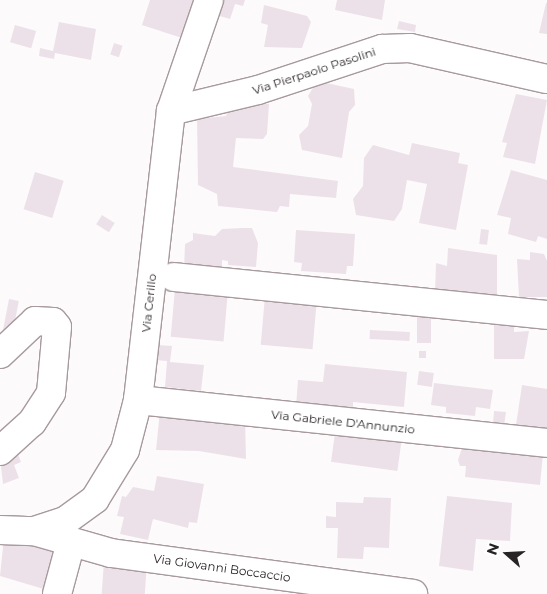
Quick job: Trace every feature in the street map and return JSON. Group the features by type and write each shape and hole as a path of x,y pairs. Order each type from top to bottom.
{"street":[{"name":"Via Cerillo","path":"0,530 34,531 65,521 95,499 125,450 138,400 171,111 208,0"},
{"name":"Via Pierpaolo Pasolini","path":"171,111 258,90 382,49 410,48 547,79"},
{"path":"174,277 547,315"},
{"path":"0,354 35,321 53,322 57,327 51,393 32,422 0,451"},
{"name":"Via Gabriele D'Annunzio","path":"138,400 547,443"},
{"name":"Via Giovanni Boccaccio","path":"34,531 111,553 295,586 395,593"},
{"path":"57,594 71,542"}],"building":[{"path":"150,0 198,0 185,39 142,25"},
{"path":"217,0 245,0 243,6 235,4 230,19 213,14"},
{"path":"337,0 385,0 382,20 335,10"},
{"path":"547,3 547,34 539,33"},
{"path":"264,5 307,16 311,22 302,48 264,47 268,25 261,23"},
{"path":"399,21 416,25 415,32 397,29"},
{"path":"59,22 96,29 91,60 55,53 54,59 39,56 40,48 53,51"},
{"path":"15,25 36,31 31,48 10,42"},
{"path":"114,43 123,46 119,57 110,54"},
{"path":"317,81 354,89 355,105 349,112 342,158 302,150 299,135 308,126 312,104 308,96"},
{"path":"516,94 547,100 535,164 503,157 507,143 502,142"},
{"path":"236,100 269,104 267,134 263,139 236,138 233,167 338,181 336,198 290,194 289,207 280,206 277,212 218,206 217,194 198,185 197,119 226,116 228,110 235,111"},
{"path":"412,143 460,153 458,163 468,165 456,230 419,223 427,184 407,180 402,209 394,221 356,215 353,199 363,186 364,158 373,145 409,155"},
{"path":"511,170 547,180 547,239 538,236 536,242 508,234 511,218 497,215"},
{"path":"35,172 64,181 52,218 24,209"},
{"path":"102,215 115,223 109,232 96,224"},
{"path":"252,228 258,243 256,267 228,265 228,261 222,260 222,267 213,266 213,271 184,269 185,244 193,240 193,233 215,236 222,229"},
{"path":"481,229 489,230 487,245 479,244"},
{"path":"296,230 355,234 353,266 347,266 346,274 301,271 302,263 294,262"},
{"path":"448,248 497,255 497,299 435,293 436,263 447,266"},
{"path":"530,252 544,254 547,261 547,297 519,297 517,259 530,260"},
{"path":"175,288 228,293 224,341 171,337"},
{"path":"265,296 317,301 313,349 261,345"},
{"path":"9,299 19,301 13,333 3,331"},
{"path":"417,310 431,310 431,343 417,343"},
{"path":"494,325 514,325 514,332 529,331 524,359 494,359"},
{"path":"370,330 410,332 409,341 370,339"},
{"path":"157,345 172,346 170,362 204,365 201,391 165,387 167,361 155,360"},
{"path":"419,351 426,351 426,358 419,358"},
{"path":"325,364 407,372 404,407 353,402 353,407 296,406 298,380 323,382"},
{"path":"419,371 434,373 432,387 417,385"},
{"path":"434,383 493,390 490,409 476,407 475,416 446,413 446,407 431,405"},
{"path":"522,385 547,389 547,430 516,425"},
{"path":"160,411 245,418 246,459 199,451 156,450"},
{"path":"494,411 506,412 504,426 493,424"},
{"path":"336,426 402,435 397,471 331,462"},
{"path":"464,442 543,454 540,485 465,477 466,466 460,466 458,460"},
{"path":"17,452 21,462 14,465 19,478 3,484 0,458"},
{"path":"157,476 204,484 197,523 189,522 188,528 153,519 148,540 120,534 124,517 117,516 122,496 126,497 133,487 154,491"},
{"path":"447,496 512,503 510,541 476,539 473,571 439,566"},
{"path":"364,497 391,498 389,548 364,547 363,559 337,558 338,528 326,528 326,516 336,517 336,502 363,503"},
{"path":"4,537 58,554 47,590 0,576"},
{"path":"104,561 147,564 145,594 102,594"}]}
